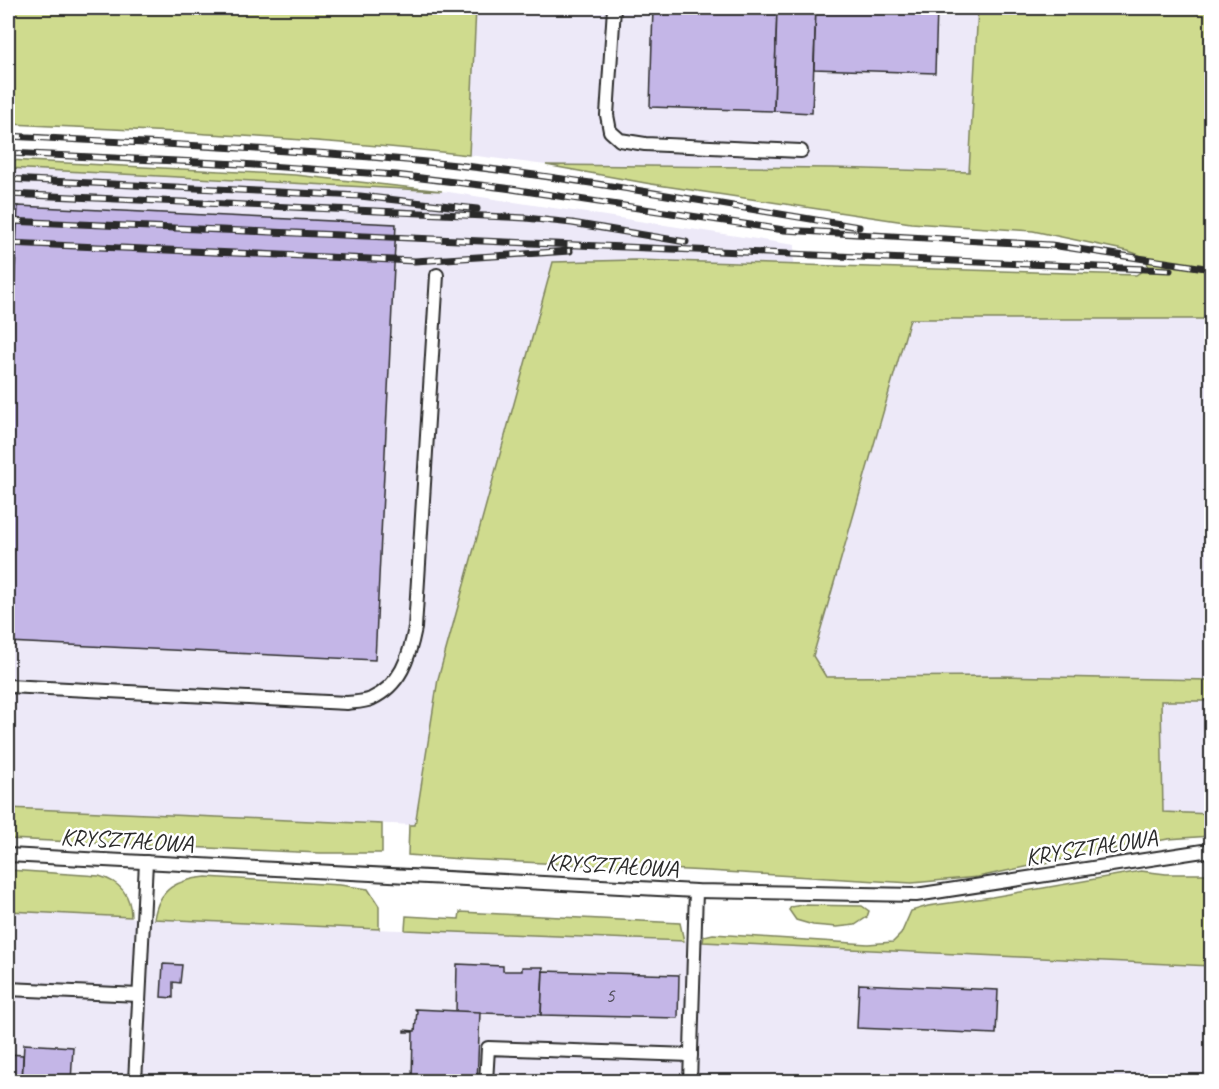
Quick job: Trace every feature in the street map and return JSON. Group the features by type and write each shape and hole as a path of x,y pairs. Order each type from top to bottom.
{"lane":[{"path":"614,8 607,115 610,131 620,140 645,144 801,151"},
{"path":"8,686 347,703 370,699 396,681 410,656 415,628 437,275"},
{"name":"KRYSZTAŁOWA","path":"8,855 696,891 916,895 1192,853 1212,852"},
{"path":"135,1082 146,862"},
{"path":"690,1082 696,891"},
{"path":"8,989 139,995"},
{"path":"486,1082 488,1047 691,1055"}],"shaded area":[{"path":"476,8 978,8 970,172 546,165 469,155"},
{"path":"8,168 442,191 795,245 793,264 635,260 553,263 438,679 415,825 8,808"},
{"path":"910,319 1211,319 1211,680 1001,676 826,677 813,656"},
{"path":"1161,700 1211,701 1211,814 1163,812"},
{"path":"8,911 1211,966 1211,1081 8,1081"}],"green space":[{"path":"8,8 476,8 469,155 181,132 8,124"},
{"path":"978,8 1211,8 1211,319 910,319 813,656 826,677 1001,676 1211,680 1211,701 1161,701 1163,812 1211,814 1211,836 1168,839 978,877 912,883 408,855 409,825 415,825 438,679 553,262 635,260 1136,275 1148,267 1146,260 1138,254 1033,231 911,223 651,184 546,165 969,172"},
{"path":"8,160 295,175 442,191 8,168"},
{"path":"8,808 382,824 382,853 320,853 8,839"},
{"path":"8,870 99,876 107,879 119,886 127,896 131,917 8,911"},
{"path":"1141,871 1166,874 1211,874 1211,966 703,942 704,936 713,934 868,944 893,942 901,934 911,911 928,906"},
{"path":"206,877 340,885 368,889 379,906 379,929 154,919 160,899 171,887 187,880"},
{"path":"802,905 862,906 869,911 867,917 855,925 837,927 813,925 796,920 789,910 791,907"},
{"path":"460,912 680,923 684,941 405,930 406,916 459,919"}],"building":[{"path":"653,8 777,8 774,111 650,107"},
{"path":"777,8 816,8 812,113 774,111"},
{"path":"816,8 937,8 935,73 814,69"},
{"path":"8,205 18,206 8,429"},
{"path":"18,206 396,224 375,660 8,642 8,429"},
{"path":"163,964 182,965 180,983 173,982 173,998 161,997"},
{"path":"457,964 503,966 503,971 522,971 522,967 543,967 541,1015 456,1012"},
{"path":"543,971 679,975 678,1018 541,1015"},
{"path":"859,984 998,990 996,1034 857,1028"},
{"path":"415,1009 480,1012 477,1082 412,1082 413,1032 404,1032 404,1030 415,1031 417,1011"},
{"path":"24,1044 73,1047 71,1082 22,1082"},
{"path":"8,1054 23,1055 22,1082 8,1082"}],"railway":[{"path":"8,136 282,151 447,164 602,185 859,227"},
{"path":"8,153 240,164 396,175 505,188 784,230 1051,245 1212,269"},
{"path":"8,179 360,196 477,209"},
{"path":"8,194 526,218 572,223 686,242"},
{"path":"8,221 1170,270"},
{"path":"8,243 415,261 570,251"}]}
